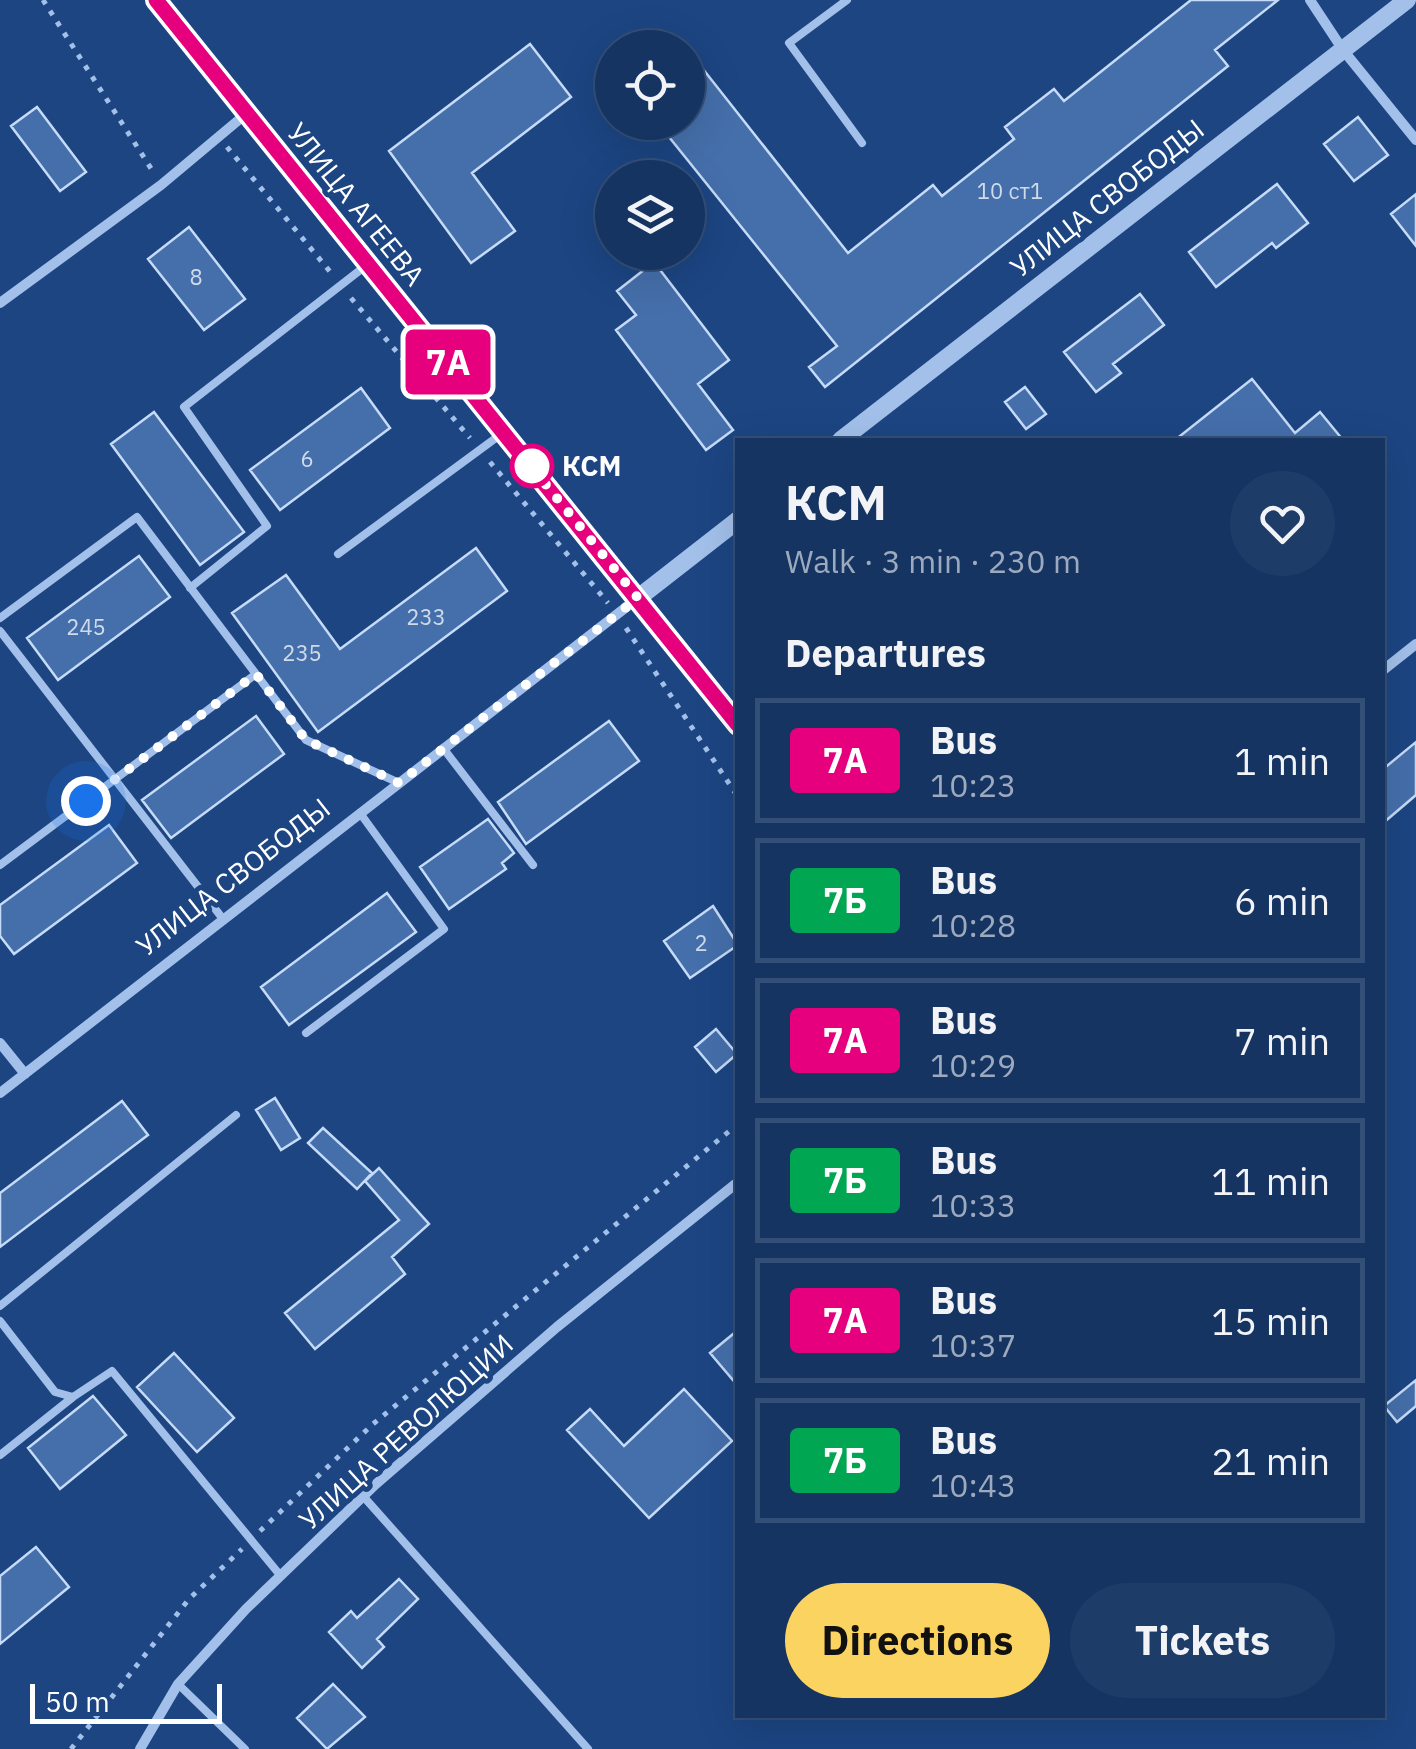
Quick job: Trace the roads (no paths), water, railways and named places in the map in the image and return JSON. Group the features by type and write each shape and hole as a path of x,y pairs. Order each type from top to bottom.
{"street":[{"name":"УЛИЦА АГЕЕВА","path":"156,0 735,721"},
{"path":"1310,0 1343,50 1416,140"},
{"name":"УЛИЦА СВОБОДЫ","path":"844,438 1407,0"},
{"path":"0,303 161,185 248,113"},
{"name":"УЛИЦА СВОБОДЫ","path":"0,1094 735,522"},
{"path":"1385,669 1416,644"},
{"path":"0,1043 24,1074"},
{"name":"УЛИЦА РЕВОЛЮЦИИ","path":"140,1749 178,1684 280,1576 364,1496 557,1327 735,1184"}],"lane":[{"path":"847,0 788,43 862,143"},
{"path":"190,588 267,526 184,408 368,264"},
{"path":"338,554 504,432"},
{"path":"0,618 136,517 306,740 399,783"},
{"path":"0,631 223,919"},
{"path":"0,865 256,674"},
{"path":"443,748 532,865"},
{"path":"306,1033 444,928 360,813"},
{"path":"0,1306 236,1115"},
{"path":"0,1321 55,1392 73,1397"},
{"path":"0,1455 112,1371 280,1576"},
{"path":"364,1496 588,1749"},
{"path":"178,1684 246,1749"}],"place":[{"name":"КСМ","path":"532,466"}]}
